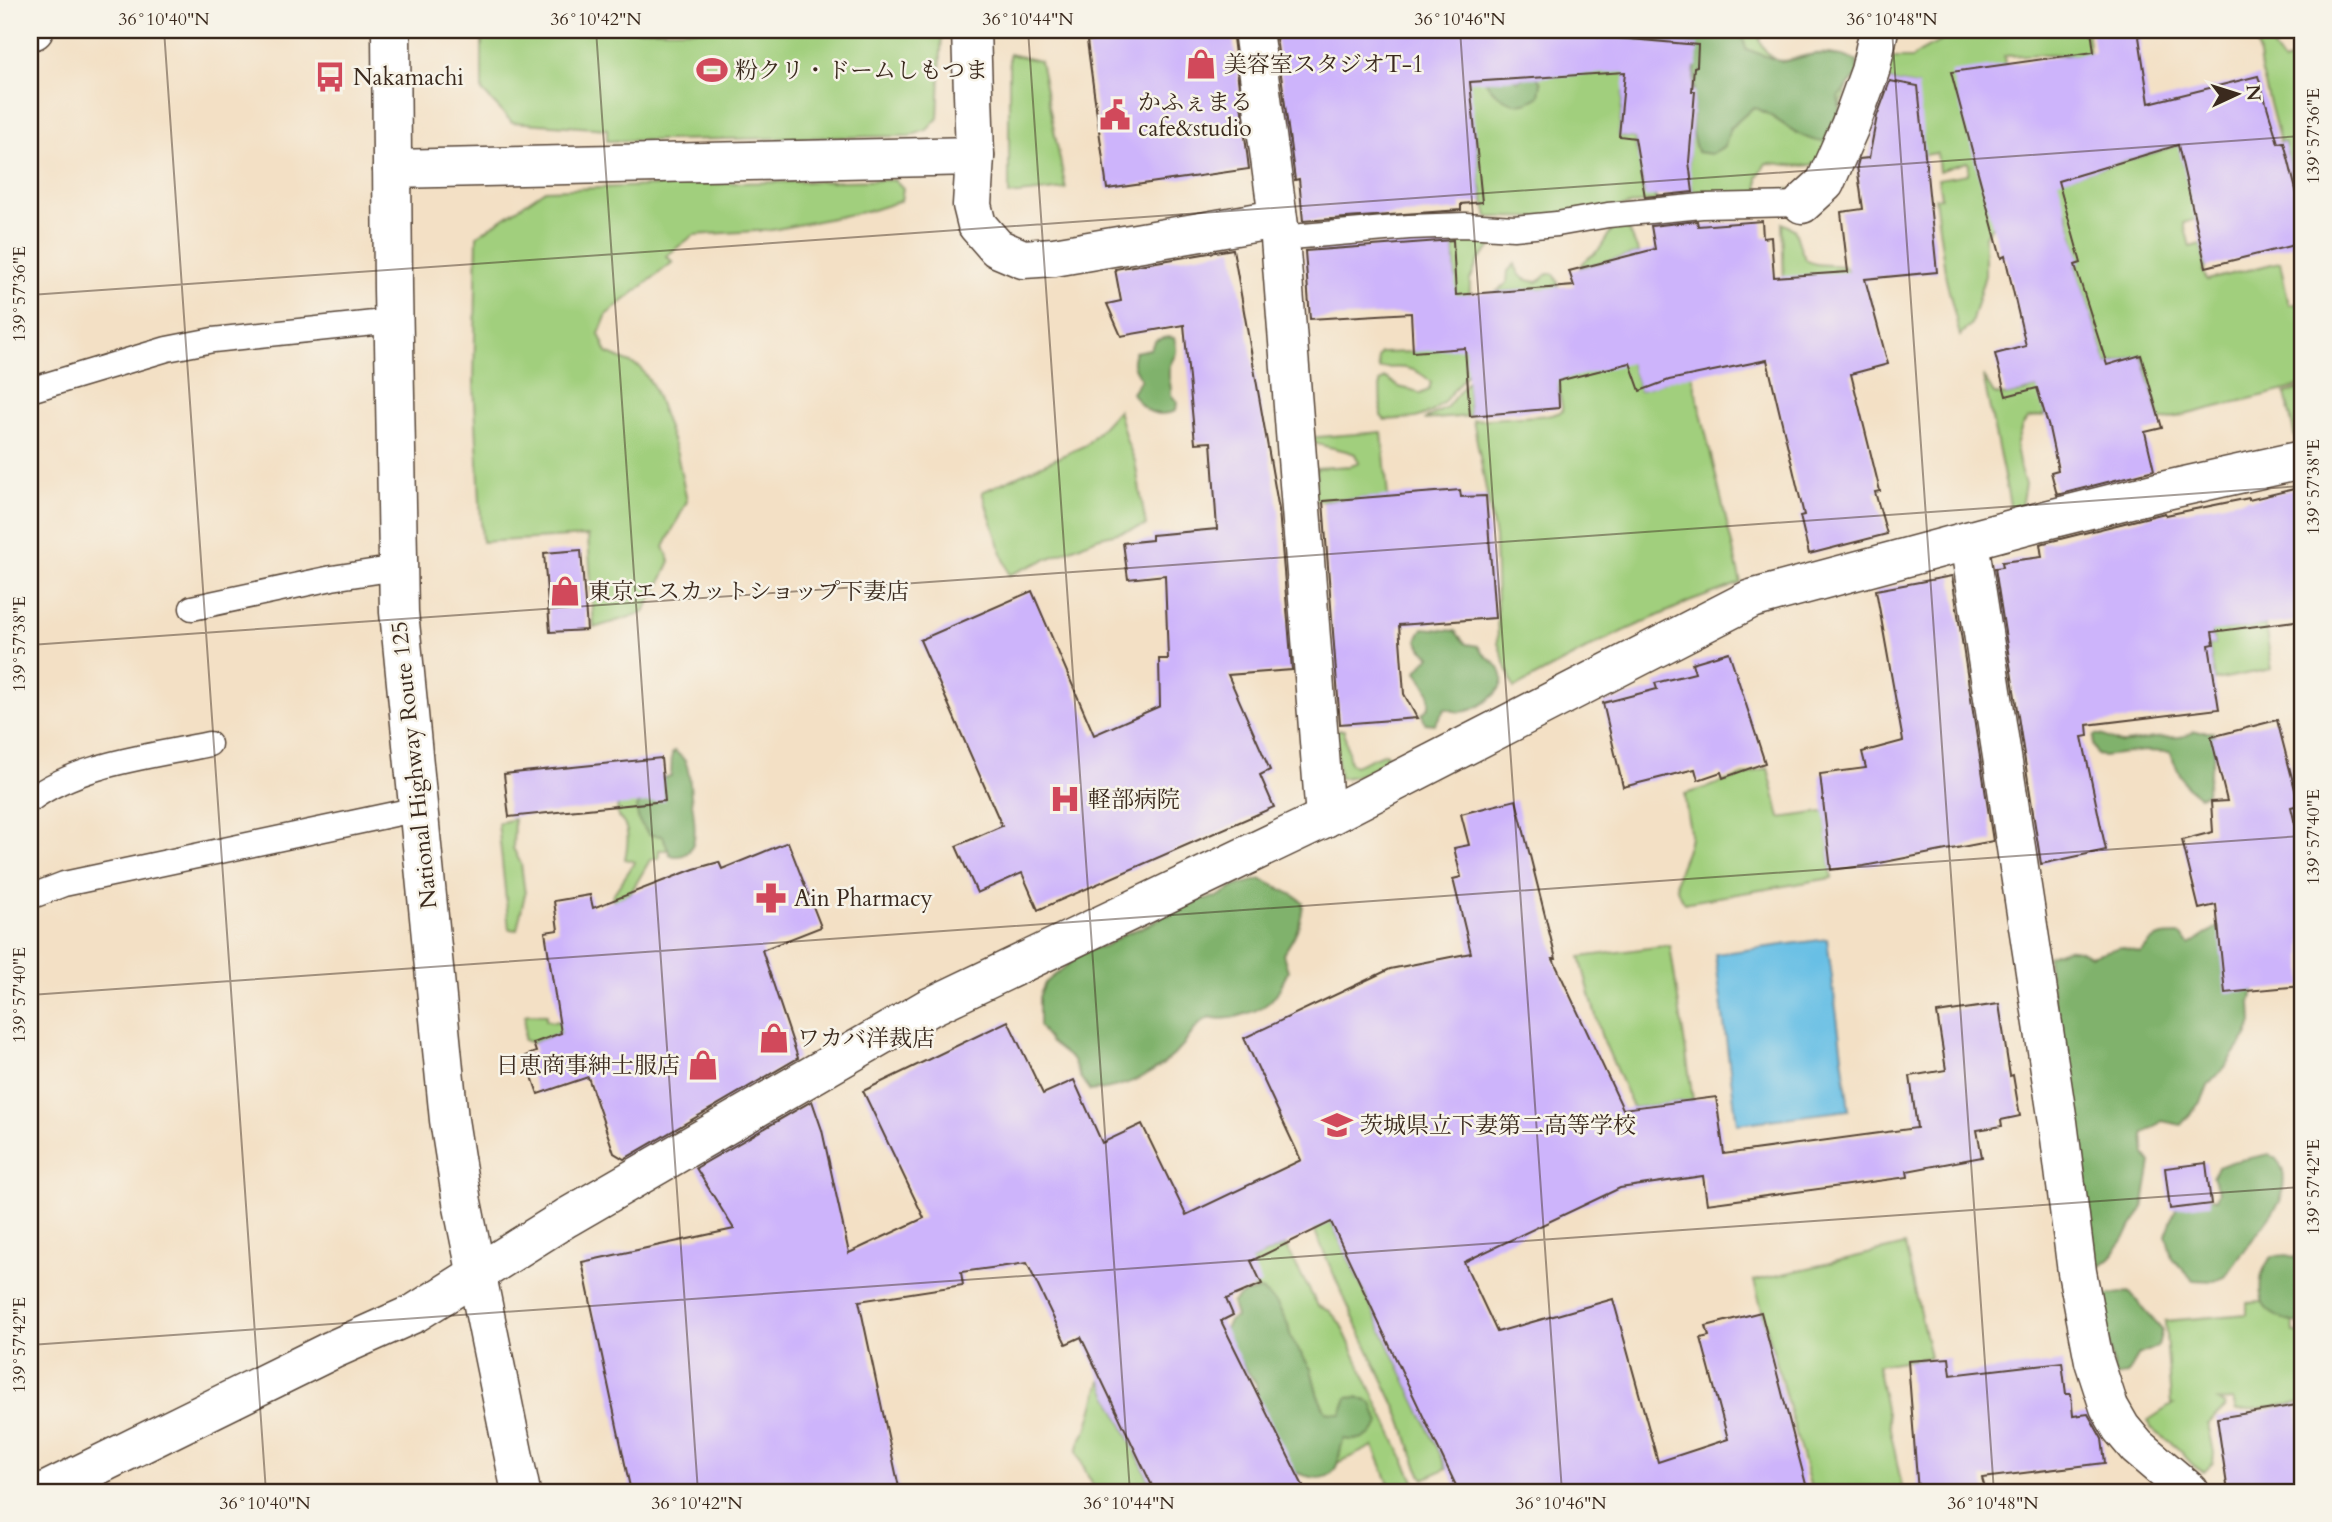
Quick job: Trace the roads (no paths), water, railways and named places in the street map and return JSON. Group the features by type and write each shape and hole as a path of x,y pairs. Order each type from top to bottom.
{"main road":[{"name":"National Highway Route 125","path":"391,30 399,612 449,1120 476,1275 521,1492"},
{"path":"971,30 975,156 972,205 977,225 997,248 1023,259 1054,257 1278,229"},
{"path":"1253,30 1278,229 1325,818"},
{"path":"1802,204 1825,183 1866,82 1880,30"},
{"path":"392,169 975,156"},
{"path":"44,1492 331,1350 415,1313 566,1218 930,1007 1325,818 1751,599 2162,491 2302,460"},
{"path":"1969,541 2058,1122 2077,1272 2094,1361 2109,1407 2121,1428 2137,1447 2190,1492"}],"lane":[{"path":"1278,229 1465,225 1524,227 1702,206 1802,204"},
{"path":"30,390 167,349 213,340 393,321"},
{"path":"192,608 332,578 397,568"},
{"path":"30,800 50,785 100,768 209,744"},
{"path":"30,897 64,884 418,809"}],"water":[{"path":"1827,939 1849,1110 1737,1124 1715,954"}],"place":[{"name":"美容室スタジオT-1","path":"1201,64"},
{"name":"粉クリ・ドームしもつま","path":"712,70"},
{"name":"Nakamachi","path":"330,77"},
{"name":"かふぇまる cafe&studio","path":"1115,115"},
{"name":"東京エスカットショップ下妻店","path":"565,591"},
{"name":"軽部病院","path":"1065,799"},
{"name":"Ain Pharmacy","path":"771,898"},
{"name":"ワカバ洋裁店","path":"774,1038"},
{"name":"日恵商事紳士服店","path":"703,1065"},
{"name":"茨城県立下妻第二高等学校","path":"1337,1125"}]}
